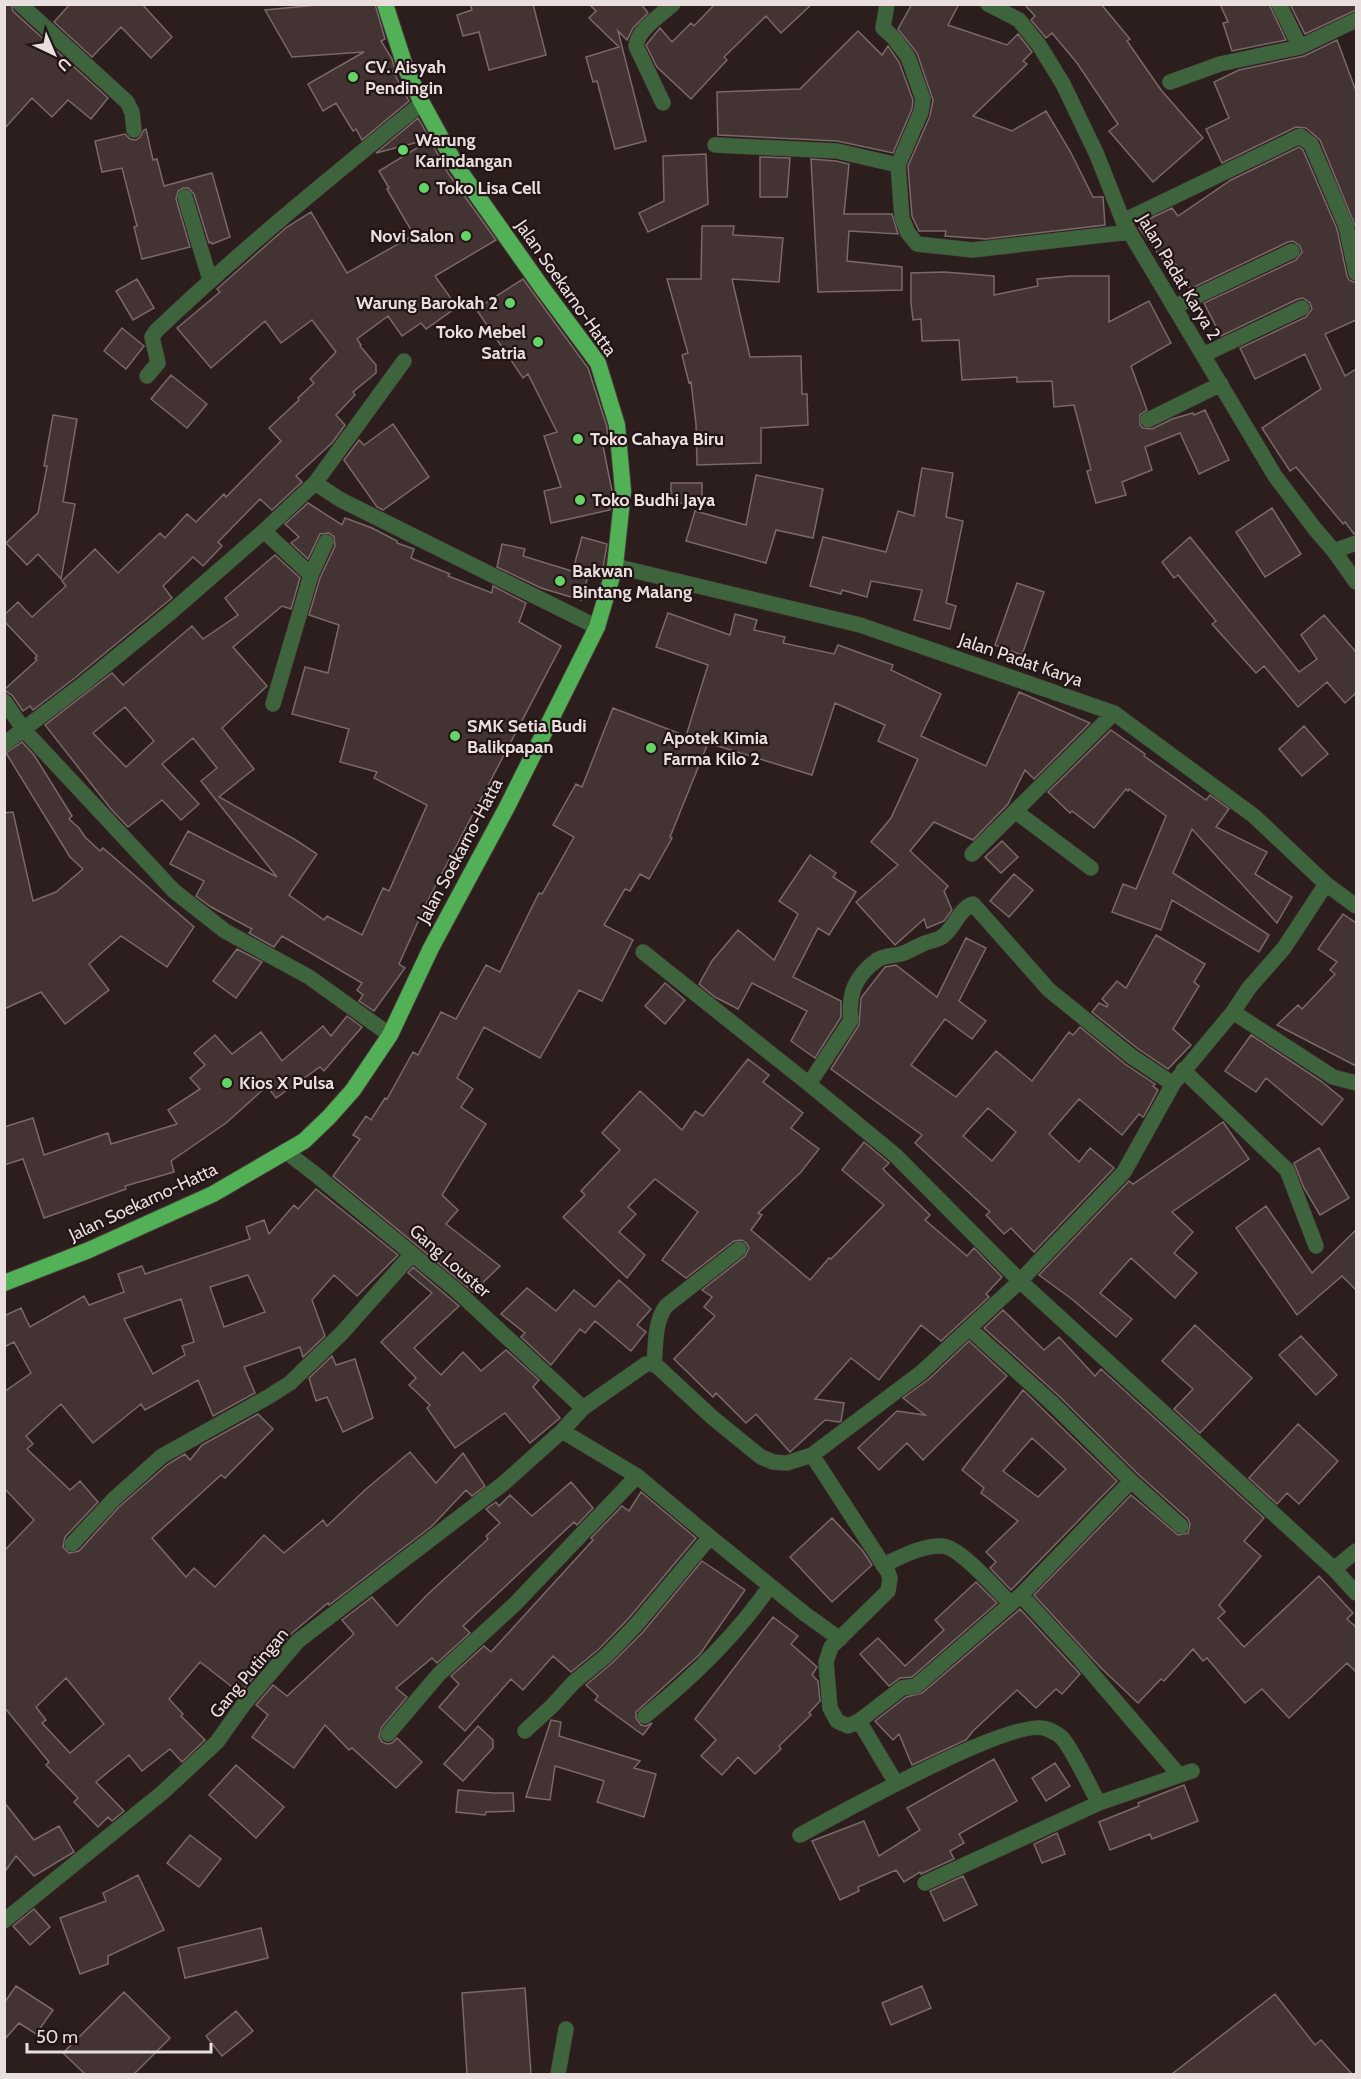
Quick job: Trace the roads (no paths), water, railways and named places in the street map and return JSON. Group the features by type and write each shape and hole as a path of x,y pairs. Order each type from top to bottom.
{"highway":[{"name":"Jalan Soekarno-Hatta","path":"4,1283 89,1250 213,1194 304,1141 330,1117 353,1090 390,1035 431,948 470,877 597,627 615,566 623,491 617,425 598,363 543,289 458,166 422,103 406,69 386,4"}],"street":[{"path":"20,4 127,102 132,112 134,130"},
{"path":"663,103 636,46 637,39 642,32 673,4"},
{"path":"887,4 884,28 908,57 923,99 921,112 898,165 902,219 908,233 922,246 973,250 1126,227 1300,136 1311,144 1346,226 1356,273"},
{"name":"Jalan Padat Karya 2","path":"988,4 1019,20 1045,55 1063,84 1097,155 1126,227 1275,476 1356,582"},
{"path":"1279,4 1300,46"},
{"path":"1170,82 1220,64 1300,46 1356,20"},
{"path":"147,376 158,363 152,338 210,280 328,178 422,103"},
{"path":"715,145 837,151 898,165"},
{"path":"184,197 210,280"},
{"path":"1174,307 1292,251"},
{"path":"1203,355 1302,308"},
{"path":"4,744 170,613 315,483 404,361"},
{"path":"1148,420 1221,384"},
{"path":"315,483 341,500 597,627"},
{"path":"264,531 311,574"},
{"path":"273,704 311,574 326,542"},
{"path":"1334,551 1356,543"},
{"name":"Jalan Padat Karya","path":"615,566 860,625 1114,713 1254,816 1326,884 1356,906"},
{"path":"4,701 24,730 174,891 225,931 309,977 390,1035"},
{"path":"972,854 1114,713"},
{"path":"1015,811 1091,868"},
{"path":"740,1250 666,1306 660,1314 654,1365 713,1418 761,1456 773,1462 787,1463 812,1455 922,1372 1020,1281 1124,1172 1173,1084 1233,1012 1249,988 1284,948 1326,884"},
{"path":"809,1083 851,1020 849,1003 853,987 861,976 879,959 902,954 940,939 951,930 967,906 973,904 1049,990 1131,1056 1173,1084"},
{"path":"643,952 809,1083 895,1155 1020,1281 1334,1569 1356,1593"},
{"path":"1233,1012 1333,1077 1356,1083"},
{"path":"1183,1070 1283,1164 1316,1245"},
{"name":"Gang Louster","path":"285,1151 315,1173 456,1290 583,1408"},
{"path":"72,1544 114,1499 162,1456 290,1383 342,1333 412,1254"},
{"path":"970,1329 1052,1403 1181,1526"},
{"name":"Gang Putingan","path":"4,1921 162,1793 217,1742 244,1704 298,1641 504,1483 562,1431 583,1408 641,1367 651,1363 654,1365"},
{"path":"562,1431 638,1476 770,1586 840,1639"},
{"path":"812,1455 890,1578 888,1591 831,1647 826,1662 832,1715 843,1725 848,1726 859,1721 902,1688 916,1686 1016,1599 1131,1480"},
{"path":"388,1734 439,1674 515,1604 638,1476"},
{"path":"525,1731 636,1625 710,1537"},
{"path":"883,1564 930,1547 945,1545 956,1552 1016,1599 1079,1658 1186,1773 1099,1803 925,1883"},
{"path":"1334,1569 1356,1551"},
{"path":"645,1716 723,1646 770,1586"},
{"path":"859,1721 896,1783"},
{"path":"800,1834 896,1783 997,1737 1031,1728 1044,1727 1063,1739 1099,1803"},
{"path":"558,2074 566,2029"}],"place":[{"name":"CV. Aisyah Pendingin","path":"353,77"},
{"name":"Warung Karindangan","path":"403,150"},
{"name":"Toko Lisa Cell","path":"424,188"},
{"name":"Novi Salon","path":"466,236"},
{"name":"Warung Barokah 2","path":"510,303"},
{"name":"Toko Mebel Satria","path":"538,342"},
{"name":"Toko Cahaya Biru","path":"578,439"},
{"name":"Toko Budhi Jaya","path":"580,500"},
{"name":"Bakwan Bintang Malang","path":"560,581"},
{"name":"SMK Setia Budi Balikpapan","path":"455,736"},
{"name":"Apotek Kimia Farma Kilo 2","path":"651,748"},
{"name":"Kios X Pulsa","path":"227,1083"}]}
